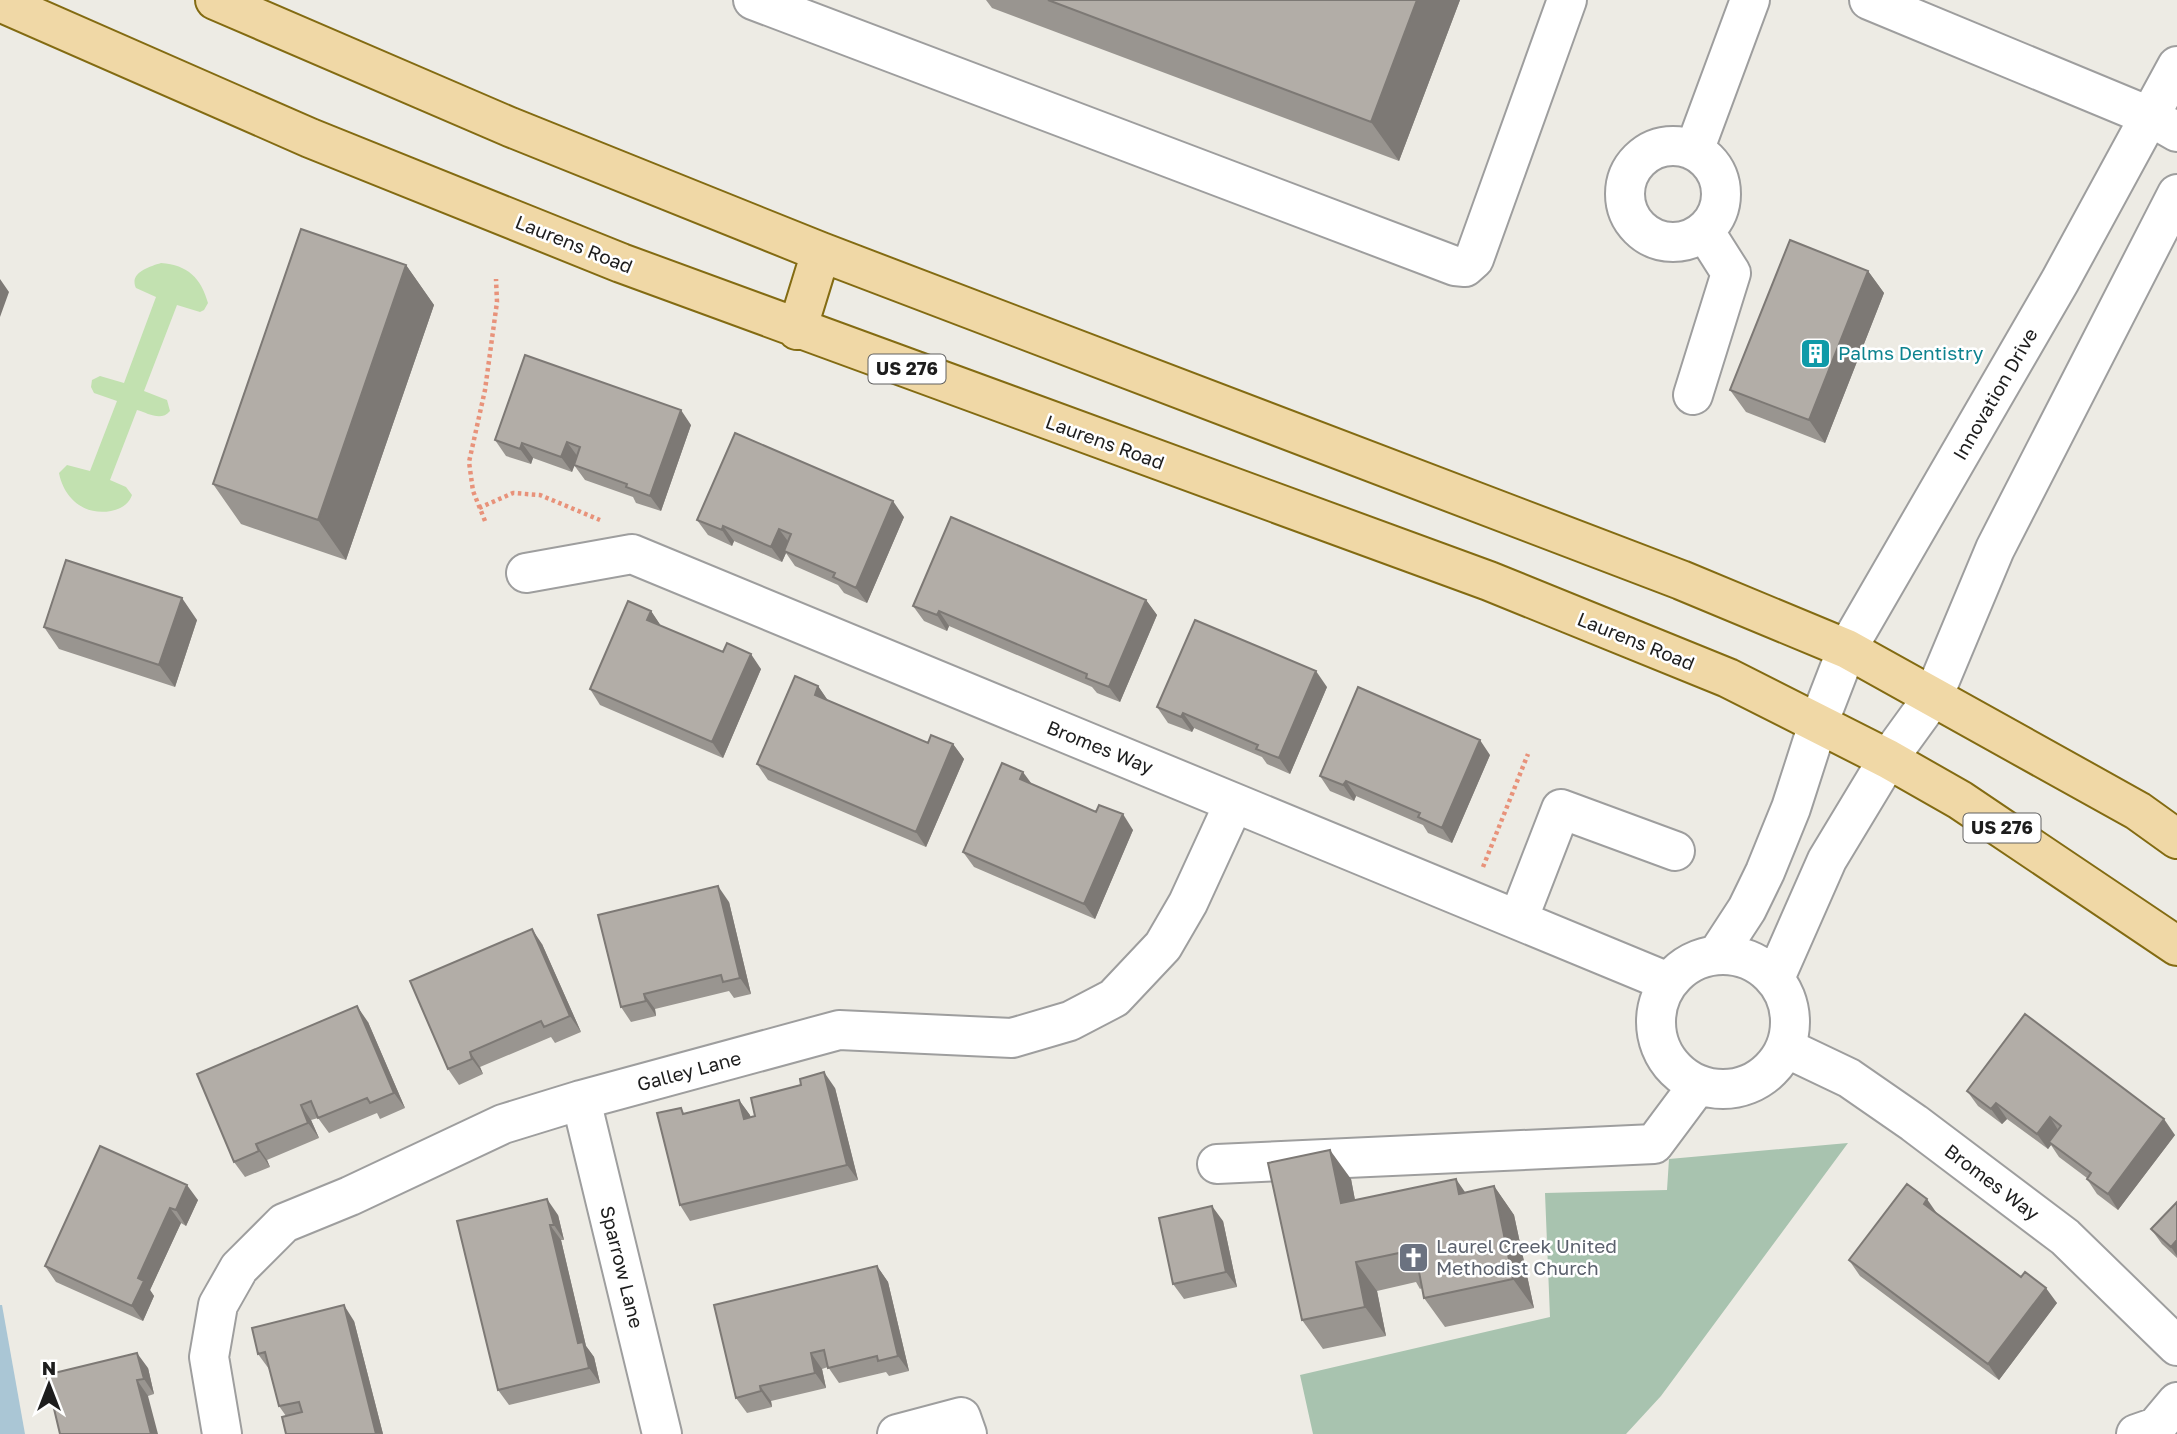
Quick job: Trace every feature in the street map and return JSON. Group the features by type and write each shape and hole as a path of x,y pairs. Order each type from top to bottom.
{"main road":[{"path":"215,0 510,127 821,252 1681,580 1847,649 2138,811 2177,839"},
{"name":"Laurens Road","path":"0,2 310,138 608,258 797,330 1489,582 1728,678 1960,800 2177,946"},
{"path":"797,330 821,252"}],"street":[{"path":"753,0 1455,266 1465,267 1474,259 1567,0"},
{"path":"1694,151 1750,0"},
{"path":"1869,0 2163,124"},
{"name":"Innovation Drive","path":"1717,955 1747,909 1765,872 1847,649 2060,281 2163,124 2177,66"},
{"path":"1679,147 1694,151 1707,160 1717,173 1721,188 1721,205 1715,219 1705,232 1685,239 1665,241 1645,234 1634,223 1627,209 1625,194 1628,177 1636,164 1648,153 1679,147"},
{"path":"1775,978 1827,860 1888,760 1933,697 1995,549 2177,194"},
{"path":"1693,396 1731,273 1705,232"},
{"name":"Bromes Way","path":"526,573 632,554 1668,982"},
{"name":"Galley Lane","path":"222,1434 209,1357 218,1305 239,1268 284,1223 350,1196 503,1124 839,1030 1012,1038 1070,1021 1114,998 1163,946 1188,903 1234,803"},
{"path":"1518,920 1561,809 1675,851"},
{"path":"1717,955 1738,956 1758,964 1775,978 1786,996 1791,1017 1790,1038 1782,1058 1767,1074 1749,1085 1732,1090 1715,1090 1683,1077 1671,1065 1656,1034 1656,1016 1660,998 1668,982 1681,970 1696,960 1717,955"},
{"name":"Bromes Way","path":"1786,1048 1849,1078 1914,1123 2066,1237 2177,1346"},
{"path":"1217,1164 1654,1144 1698,1085"},
{"name":"Sparrow Lane","path":"581,1100 662,1434"},
{"path":"2136,1434 2156,1427 2177,1402"},
{"path":"897,1434 964,1426"}],"path":[{"path":"485,521 473,491 469,462 485,390 497,302 496,279"}],"green space":[{"path":"161,263 179,267 192,274 202,286 208,303 200,312 177,305 144,391 167,400 170,411 159,416 137,410 110,480 126,487 132,495 131,498 124,506 115,510 93,511 77,504 71,498 59,473 67,465 90,471 117,401 94,393 92,380 100,376 124,383 156,297 136,288 135,278 141,271"},
{"path":"1848,1143 1661,1396 1626,1434 1313,1434 1300,1375 1550,1317 1545,1193 1667,1190 1669,1159"}],"water":[{"path":"2,1305 25,1434 0,1434"}],"building":[{"path":"1048,0 1417,0 1371,122"},
{"path":"301,229 406,265 318,520 213,484"},
{"name":"Palms Dentistry","path":"1790,240 1868,271 1809,420 1730,390"},
{"path":"525,355 681,410 650,496 626,487 627,484 574,465 580,447 567,442 561,457 522,443 520,449 495,440"},
{"path":"735,433 893,501 856,588 833,577 835,573 784,551 791,534 779,529 771,547 723,526 722,530 697,520"},
{"path":"951,517 1146,600 1109,687 1086,678 1087,674 939,611 937,615 913,606"},
{"path":"66,560 182,598 159,665 44,627"},
{"path":"628,601 651,611 647,620 723,652 727,643 751,654 712,742 590,689"},
{"path":"1195,620 1316,671 1279,758 1256,749 1258,745 1183,713 1181,717 1157,707"},
{"path":"795,676 818,686 815,695 928,743 931,735 953,744 916,832 757,764"},
{"path":"1358,687 1480,740 1442,828 1418,817 1420,813 1346,781 1343,785 1320,776"},
{"path":"1002,763 1023,772 1020,779 1096,812 1099,805 1123,814 1084,904 963,852"},
{"path":"718,886 740,978 723,982 721,975 644,994 646,1001 621,1007 598,915"},
{"path":"532,929 570,1016 544,1027 541,1021 470,1052 472,1059 448,1069 410,981"},
{"path":"357,1006 394,1093 370,1103 367,1098 318,1118 311,1101 301,1105 308,1123 256,1144 259,1151 234,1162 197,1074"},
{"path":"2025,1014 2164,1119 2108,1194 2087,1179 2091,1173 2049,1142 2061,1126 2050,1117 2037,1134 1996,1103 1991,1109 1967,1091"},
{"path":"824,1072 847,1165 680,1205 657,1113 681,1108 683,1114 739,1100 744,1119 755,1116 751,1098 801,1085 800,1079"},
{"path":"100,1146 187,1185 176,1210 170,1208 138,1278 144,1281 132,1306 45,1266"},
{"name":"Laurel Creek United Methodist Church","path":"1330,1150 1341,1203 1456,1179 1459,1194 1494,1186 1513,1279 1424,1298 1416,1256 1400,1260 1399,1253 1356,1262 1365,1307 1302,1320 1268,1163"},
{"path":"1907,1184 1927,1199 1924,1204 2021,1277 2025,1272 2046,1288 1988,1364 1849,1260"},
{"path":"547,1199 554,1225 550,1225 578,1343 583,1342 589,1368 498,1390 457,1221"},
{"path":"2177,1202 2177,1241 2171,1247 2151,1229"},
{"path":"1212,1206 1226,1272 1173,1284 1159,1218"},
{"path":"877,1266 898,1356 878,1361 877,1356 828,1368 824,1350 811,1353 815,1373 760,1386 761,1391 736,1398 714,1305"},
{"path":"344,1305 376,1434 286,1434 282,1417 302,1412 299,1402 279,1406 265,1352 258,1354 252,1328"},
{"path":"137,1353 144,1379 137,1380 151,1434 60,1434 46,1375"}],"place":[{"name":"Palms Dentistry","path":"1815,353"},
{"name":"Laurel Creek United Methodist Church","path":"1413,1257"}]}
